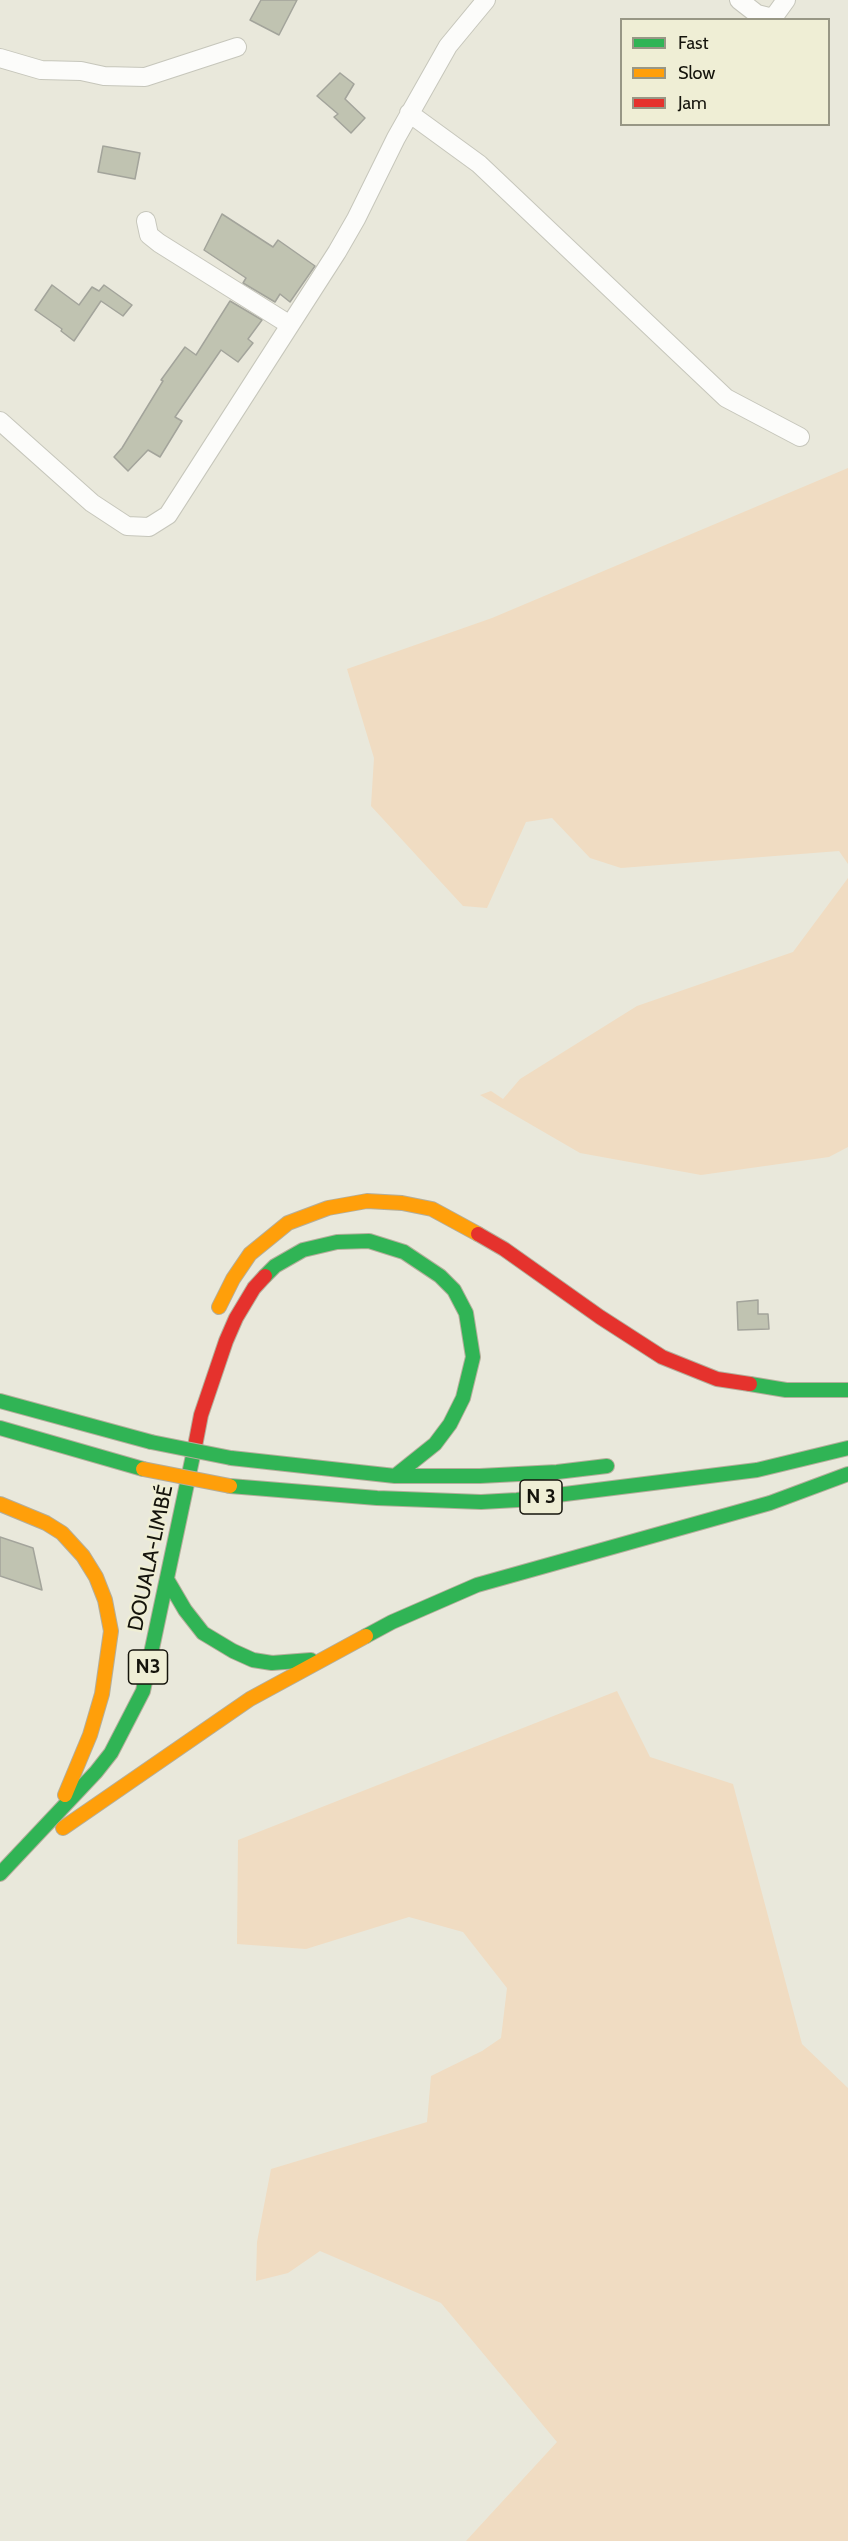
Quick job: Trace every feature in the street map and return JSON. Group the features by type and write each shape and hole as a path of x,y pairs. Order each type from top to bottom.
{"highway":[{"path":"215,1319 233,1279 250,1254 288,1223 328,1208 367,1201 402,1203 432,1209 504,1249 600,1317 662,1357 717,1379 786,1390 848,1390"},
{"path":"201,1415 236,1318 254,1288 275,1266 303,1250 337,1242 369,1241 404,1252 440,1276 454,1290 466,1313 473,1357 463,1398 450,1424 435,1444 395,1476"},
{"path":"201,1415 203,1364"},
{"name":"N 3","path":"0,1401 151,1442 231,1458 395,1476 513,1475 626,1464"},
{"name":"DOUALA-LIMBÉ","path":"5,1869 57,1815 111,1753 143,1691 168,1581 201,1415"},
{"name":"N 3","path":"0,1428 143,1469 230,1486 377,1498 481,1502 517,1500 757,1470 848,1448"},
{"path":"5,1869 250,1699 392,1622 477,1585 770,1503 848,1474"},
{"path":"0,1504 46,1522 62,1533 83,1556 105,1600 111,1631 102,1694 90,1735 57,1815"},
{"path":"168,1581 185,1610 203,1633 233,1651 254,1660 272,1663 321,1659"}],"street":[{"path":"0,421 92,503 127,526 149,527 168,515 356,219 409,113 448,46 486,0"},
{"path":"739,0 757,14 773,18 786,0"},
{"path":"0,58 41,70 81,70 104,76 145,77 237,47"},
{"path":"409,113 479,164 726,398 800,437"},
{"path":"146,221 149,235 159,243 290,325"}],"shaded area":[{"path":"848,468 848,864 839,851 621,868 590,858 552,818 526,822 487,908 463,906 371,806 374,758 347,669 492,618"},
{"path":"848,878 848,1147 829,1157 701,1175 580,1153 480,1095 491,1091 503,1099 520,1079 637,1006 793,952"},
{"path":"617,1691 650,1757 733,1784 802,2044 848,2088 848,2541 466,2541 557,2442 441,2303 320,2251 288,2273 256,2281 257,2242 271,2169 427,2122 431,2076 482,2051 501,2038 507,1988 463,1932 409,1917 306,1949 237,1944 238,1840"}],"building":[{"path":"261,0 297,0 279,35 250,20"},
{"path":"340,73 354,84 345,99 365,118 351,133 334,117 338,114 317,96"},
{"path":"103,146 140,153 135,179 98,172"},
{"path":"222,214 273,247 278,240 315,266 290,302 280,294 275,302 243,283 246,278 204,250"},
{"path":"52,285 79,305 92,287 99,291 104,285 132,305 123,316 101,301 74,341 61,331 62,329 35,310"},
{"path":"230,301 262,320 248,339 253,343 238,362 221,350 175,417 182,421 160,457 148,450 128,471 114,457 122,448 163,381 161,380 185,347 196,355"},
{"path":"758,1300 758,1314 768,1314 769,1329 738,1330 737,1302"},
{"path":"0,1537 33,1548 42,1590 0,1576"}],"traffic: fast":[{"path":"265,1276 275,1266 303,1250 337,1242 369,1241 404,1252 440,1276 454,1290 466,1313 473,1357 463,1398 450,1424 435,1444 395,1476"},
{"path":"750,1384 786,1390 848,1390"},
{"path":"0,1401 151,1442"},
{"path":"0,1428 143,1469"},
{"path":"151,1442 231,1458"},
{"path":"0,1874 111,1753 143,1691 195,1446"},
{"path":"230,1486 377,1498 481,1502 517,1500 757,1470 848,1448"},
{"path":"231,1458 395,1476 480,1476 557,1472 607,1466"},
{"path":"366,1636 392,1622 477,1585 770,1503 848,1474"},
{"path":"168,1581 185,1610 203,1633 233,1651 253,1660 272,1663 311,1660"}],"traffic: slow":[{"path":"219,1307 233,1279 250,1254 288,1223 328,1208 367,1201 402,1203 432,1209 478,1234"},
{"path":"143,1469 230,1486"},
{"path":"0,1504 46,1523 62,1533 83,1556 96,1577 105,1600 111,1631 102,1694 90,1735 65,1795"},
{"path":"63,1828 250,1699 366,1636"}],"traffic: jam":[{"path":"478,1234 504,1249 600,1317 662,1357 717,1379 750,1384"},
{"path":"195,1446 201,1415 226,1341 236,1318 254,1288 265,1276"}]}
